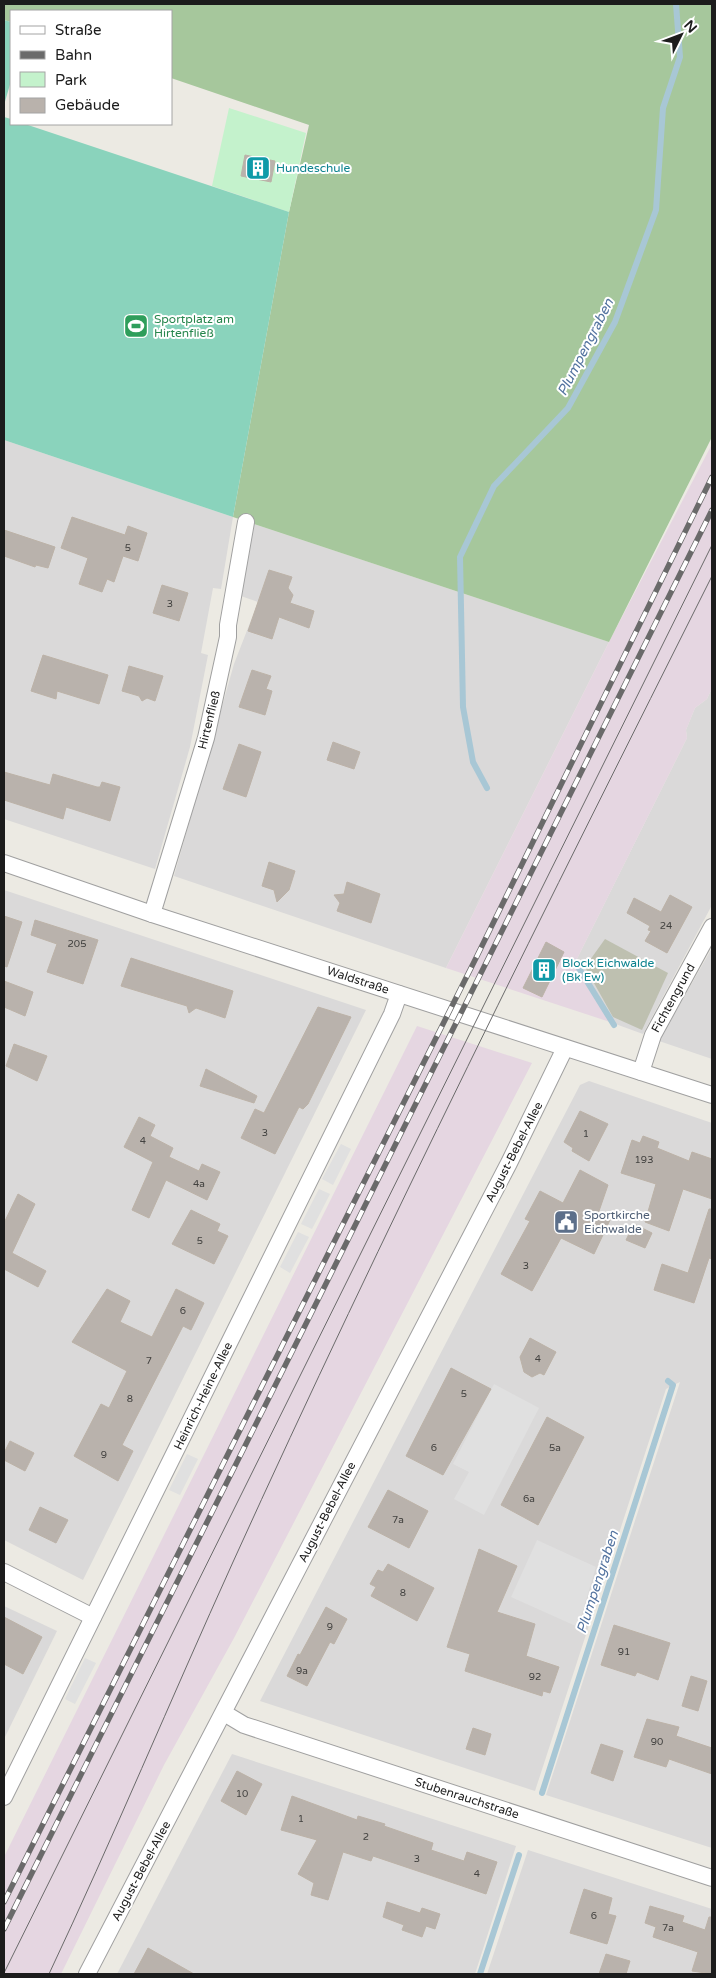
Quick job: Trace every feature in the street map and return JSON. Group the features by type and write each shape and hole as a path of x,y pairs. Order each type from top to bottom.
{"street":[{"name":"Hirtenfließ","path":"152,914 208,729 228,636 228,625 246,522"},
{"name":"Waldstraße","path":"4,863 152,914 712,1095"},
{"name":"Fichtengrund","path":"641,1072 653,1035 712,926"},
{"name":"Heinrich-Heine-Allee","path":"4,1797 392,1014 399,994"},
{"name":"August-Bebel-Allee","path":"87,1974 224,1714 509,1163 565,1048"},
{"path":"4,1572 93,1617"},
{"name":"Stubenrauchstraße","path":"224,1714 244,1725 712,1878"}],"shaded area":[{"path":"4,440 233,517 221,589 213,588 201,653 208,655 190,747 155,869 4,819"},
{"path":"712,444 712,688 707,699 695,708 686,730 687,738 574,965 610,1022 446,968 609,642"},
{"path":"251,523 609,642 446,968 174,876 234,664 258,602 238,595"},
{"path":"712,688 712,905 643,1034 610,1022 574,965 687,738 686,730 695,708 707,699"},
{"path":"4,890 366,1010 83,1580 4,1540"},
{"path":"605,939 668,973 642,1030 613,1017 585,967"},
{"path":"712,948 712,1059 659,1041"},
{"path":"417,1026 532,1063 234,1638 164,1765 61,1974 4,1974 4,1857"},
{"path":"589,1081 712,1123 712,1848 546,1795 680,1382 666,1389 535,1791 260,1701 580,1085"},
{"path":"341,1144 351,1149 333,1185 322,1179"},
{"path":"319,1189 330,1194 312,1229 301,1224"},
{"path":"298,1232 309,1237 290,1273 280,1267"},
{"path":"494,1384 539,1408 484,1515 454,1499 469,1472 453,1464"},
{"path":"187,1454 198,1459 180,1495 169,1490"},
{"path":"537,1540 596,1567 578,1627 511,1597"},
{"path":"4,1606 57,1631 4,1739"},
{"path":"85,1658 96,1663 75,1704 65,1699"},
{"path":"232,1754 516,1846 475,1974 117,1974"},
{"path":"528,1850 712,1909 712,1974 487,1974"}],"green space":[{"path":"4,4 712,4 712,437 609,642 233,517 289,212 309,125 172,78 172,10 10,10 10,22 4,20"},
{"path":"4,20 10,22 10,84 4,105"},
{"path":"229,108 306,133 289,212 212,186"},
{"name":"Sportplatz am Hirtenfließ","path":"4,117 10,119 10,125 28,125 289,212 233,517 4,440"}],"building":[{"name":"Hundeschule","path":"245,155 275,161 271,182 241,176"},
{"path":"72,517 125,535 128,526 147,533 138,561 123,556 114,582 107,579 102,592 79,584 88,558 61,548"},
{"path":"4,530 55,547 48,568 36,565 35,567 4,556"},
{"path":"269,570 292,577 288,588 293,595 290,603 314,611 309,628 279,617 272,639 248,631"},
{"path":"162,585 188,593 179,621 153,613"},
{"path":"43,655 108,675 99,704 57,691 56,699 31,691"},
{"path":"129,666 163,676 155,701 147,698 142,701 139,696 122,691"},
{"path":"252,670 271,676 266,689 272,691 265,715 239,707"},
{"path":"333,742 360,752 354,769 327,760"},
{"path":"239,744 261,752 246,797 223,789"},
{"path":"4,772 50,785 53,774 97,787 100,787 102,782 120,787 110,821 66,807 63,819 4,800"},
{"path":"269,862 295,871 289,890 277,902 274,890 262,886"},
{"path":"347,882 380,894 371,923 337,911 340,903 334,895 344,894"},
{"path":"670,895 692,907 667,953 645,941 651,931 648,930 650,926 627,913 634,898 661,912"},
{"path":"4,916 22,922 7,967 4,966"},
{"path":"35,920 98,940 83,984 47,972 57,944 31,935"},
{"name":"Block Eichwalde (Bk Ew)","path":"546,942 564,952 542,997 523,988"},
{"path":"131,958 233,991 225,1018 196,1008 189,1013 187,1006 121,986"},
{"path":"4,981 33,992 25,1016 4,1007"},
{"path":"318,1007 351,1017 308,1104 303,1109 299,1107 275,1154 241,1138 255,1109 264,1113"},
{"path":"14,1044 47,1056 37,1081 6,1066"},
{"path":"206,1069 257,1096 254,1103 200,1086"},
{"path":"580,1111 608,1124 589,1161 572,1151 573,1148 564,1142"},
{"path":"139,1117 155,1125 150,1136 173,1148 169,1157 199,1171 202,1164 220,1172 207,1200 166,1180 149,1218 132,1210 153,1162 124,1147"},
{"path":"643,1136 659,1142 657,1148 689,1161 692,1152 712,1159 712,1199 683,1189 669,1231 645,1222 656,1184 621,1173 632,1140 640,1143"},
{"path":"580,1170 608,1185 598,1214 610,1220 594,1254 561,1238 532,1291 501,1274 530,1221 525,1219 540,1191 563,1203"},
{"path":"18,1194 35,1204 12,1253 46,1271 38,1287 4,1269 4,1223"},
{"path":"709,1209 712,1209 712,1259 709,1258 694,1303 654,1290 662,1264 688,1273"},
{"path":"191,1210 220,1224 217,1231 228,1236 214,1264 172,1244"},
{"path":"634,1224 652,1233 645,1248 626,1240"},
{"path":"107,1289 130,1301 120,1322 152,1337 176,1289 204,1303 191,1330 183,1326 122,1445 133,1451 118,1481 74,1456 101,1404 109,1408 127,1371 72,1342"},
{"path":"530,1338 556,1352 544,1375 540,1373 532,1377 524,1372 520,1357"},
{"path":"451,1368 491,1389 443,1475 406,1456"},
{"path":"547,1417 584,1437 538,1525 501,1505"},
{"path":"10,1441 34,1453 25,1471 4,1460 4,1453"},
{"path":"388,1490 428,1511 409,1548 368,1527"},
{"path":"40,1507 68,1520 56,1543 29,1530"},
{"path":"479,1549 517,1566 497,1612 535,1624 526,1656 559,1667 550,1693 543,1691 542,1696 465,1671 470,1654 447,1647"},
{"path":"388,1564 434,1588 417,1621 371,1596 376,1587 370,1584 378,1570 383,1572"},
{"path":"326,1607 347,1619 334,1644 330,1642 307,1686 287,1676"},
{"path":"4,1617 42,1637 23,1674 4,1664"},
{"path":"614,1625 670,1643 658,1680 637,1672 635,1676 601,1665"},
{"path":"691,1676 707,1681 698,1711 682,1706"},
{"path":"647,1719 679,1727 676,1736 712,1748 712,1774 669,1759 666,1767 634,1757"},
{"path":"473,1728 491,1734 485,1755 466,1749"},
{"path":"601,1744 623,1751 613,1781 591,1773"},
{"path":"237,1771 262,1784 246,1815 221,1801"},
{"path":"292,1796 357,1820 358,1816 385,1824 384,1826 433,1843 431,1850 464,1861 467,1852 497,1862 486,1894 373,1856 371,1861 343,1852 328,1900 311,1895 314,1883 298,1874 317,1840 281,1830"},
{"path":"584,1889 612,1898 608,1914 616,1916 607,1944 570,1933"},
{"path":"387,1902 420,1913 422,1908 440,1914 435,1929 426,1926 422,1937 402,1930 404,1925 383,1917"},
{"path":"650,1906 684,1916 682,1922 705,1930 709,1917 712,1917 712,1974 692,1971 698,1952 653,1937 656,1927 645,1923"},
{"path":"148,1948 194,1974 134,1974"},
{"path":"606,1954 630,1961 626,1974 599,1974"}],"waterway":[{"name":"Plumpengraben","path":"487,788 473,762 463,707 460,557 494,486 568,408 615,322 656,210 663,108 680,57 676,4"},
{"name":"Plumpengraben","path":"575,962 614,1025"},
{"name":"Plumpengraben","path":"542,1793 673,1385 668,1381"},
{"name":"Plumpengraben","path":"480,1974 519,1855"}],"tram line":[{"path":"4,1973 712,545"},
{"path":"49,1974 233,1562 348,1313 528,944 712,576"}],"railway":[{"path":"4,1902 477,956 712,477"},
{"path":"4,1929 712,510"}],"place":[{"name":"Hundeschule","path":"258,168"},
{"name":"Sportplatz am Hirtenfließ","path":"136,326"},
{"name":"Block Eichwalde (Bk Ew)","path":"544,970"},
{"name":"Sportkirche Eichwalde","path":"566,1222"}]}
